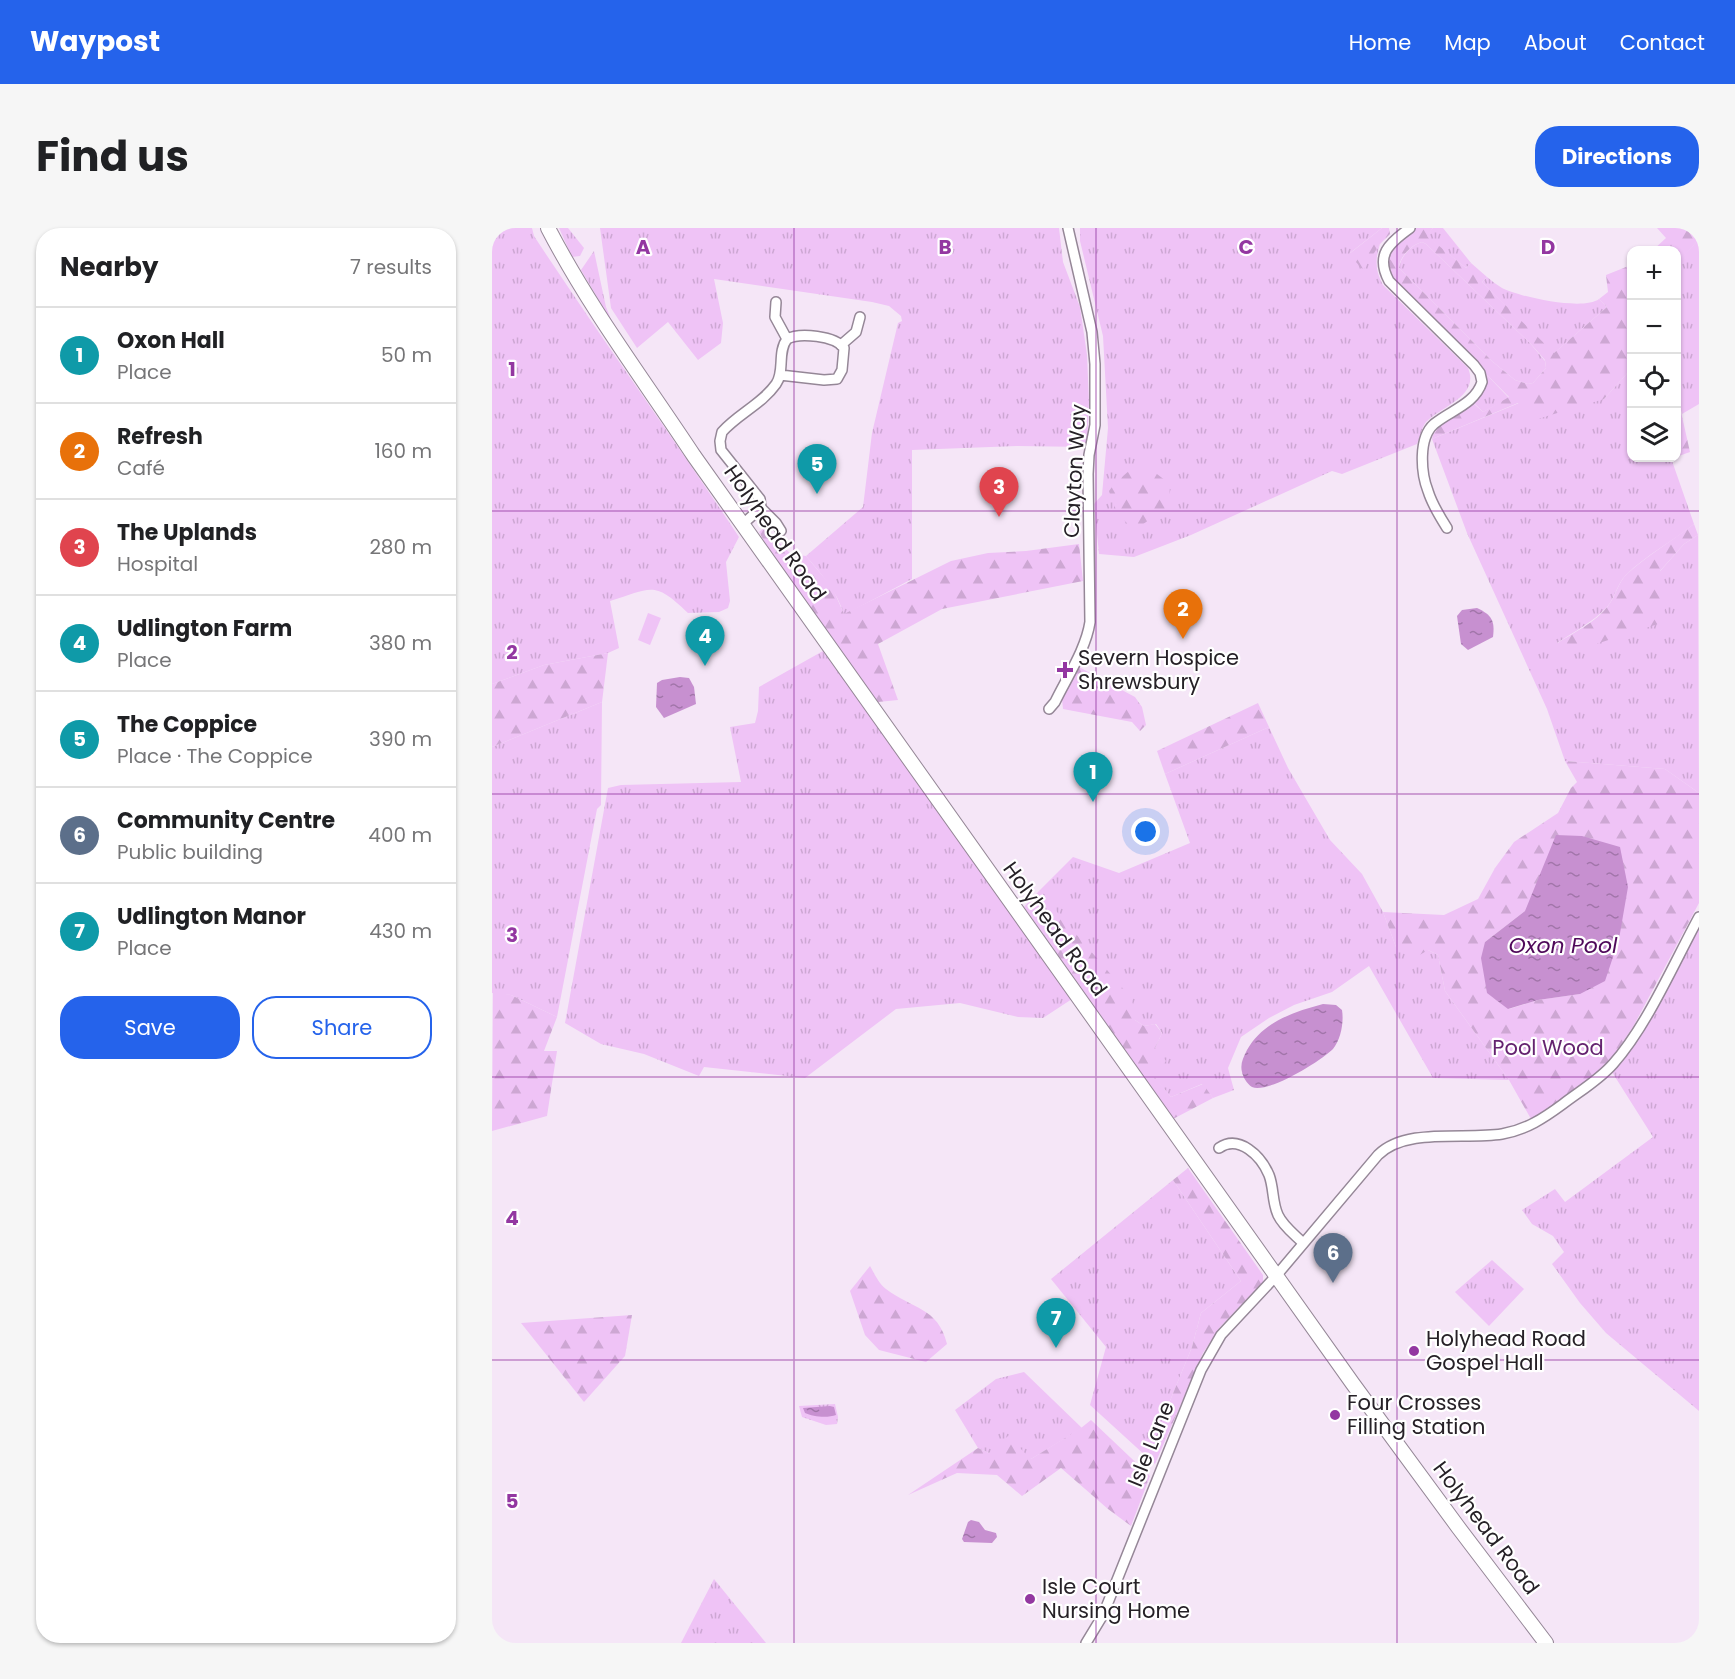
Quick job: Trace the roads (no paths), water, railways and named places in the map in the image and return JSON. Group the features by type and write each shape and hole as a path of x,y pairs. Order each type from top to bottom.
{"main road":[{"name":"Holyhead Road","path":"549,228 569,268 601,320 694,456 744,523 876,714 1276,1276 1458,1527 1546,1643"}],"street":[{"name":"Clayton Way","path":"1049,709 1084,646 1090,622 1088,474 1095,425 1095,364 1092,332 1068,228"},
{"path":"1410,228 1388,246 1383,260 1385,274 1389,281 1474,365 1480,373 1482,382 1474,398 1432,426 1425,438 1424,472 1427,490 1447,528"},
{"path":"776,302 775,317 787,339"},
{"path":"841,345 856,332 860,317"},
{"path":"780,375 824,380 837,379 842,370 844,348 835,340 796,336 787,339 783,345 780,375 775,386 727,427 720,436 723,454 760,499 761,508 781,531"},
{"path":"744,523 761,508"},
{"name":"Isle Lane","path":"1086,1643 1102,1615 1201,1370 1221,1335 1276,1276 1378,1155 1390,1145 1408,1139 1503,1134 1532,1125 1596,1079 1613,1064 1640,1027 1699,917"},
{"path":"1220,1134 1223,1146 1237,1144 1252,1152 1269,1175 1278,1217 1303,1243"}],"water":[{"path":"1477,608 1491,619 1493,637 1468,650 1461,644 1457,616 1462,610"},
{"path":"680,677 689,678 694,687 696,704 664,718 656,707 657,683"},
{"name":"Oxon Pool","path":"1556,835 1582,836 1620,847 1628,887 1619,939 1605,981 1580,994 1538,1000 1508,1009 1487,993 1481,958 1485,942 1525,911"},
{"path":"1323,1004 1336,1005 1342,1010 1341,1030 1333,1049 1318,1061 1270,1086 1260,1088 1250,1086 1243,1076 1242,1061 1261,1032 1280,1020"},
{"path":"834,1407 836,1415 825,1417 812,1415 805,1413 803,1408"},
{"path":"971,1520 979,1522 985,1530 996,1533 997,1537 992,1543 964,1542 962,1539 968,1522"}],"place":[{"name":"The Coppice","path":"817,494"},
{"name":"The Uplands","path":"999,517"},
{"name":"Refresh","path":"1183,639"},
{"name":"Udlington Farm","path":"705,666"},
{"name":"Severn Hospice Shrewsbury","path":"1065,670"},
{"name":"Oxon Hall","path":"1093,802"},
{"name":"Community Centre","path":"1333,1283"},
{"name":"Udlington Manor","path":"1056,1348"},
{"name":"Holyhead Road Gospel Hall","path":"1414,1351"},
{"name":"Four Crosses Filling Station","path":"1335,1415"},
{"name":"Isle Court Nursing Home","path":"1030,1599"}],"park label":[{"name":"Pool Wood","path":"1548,1048"}]}
